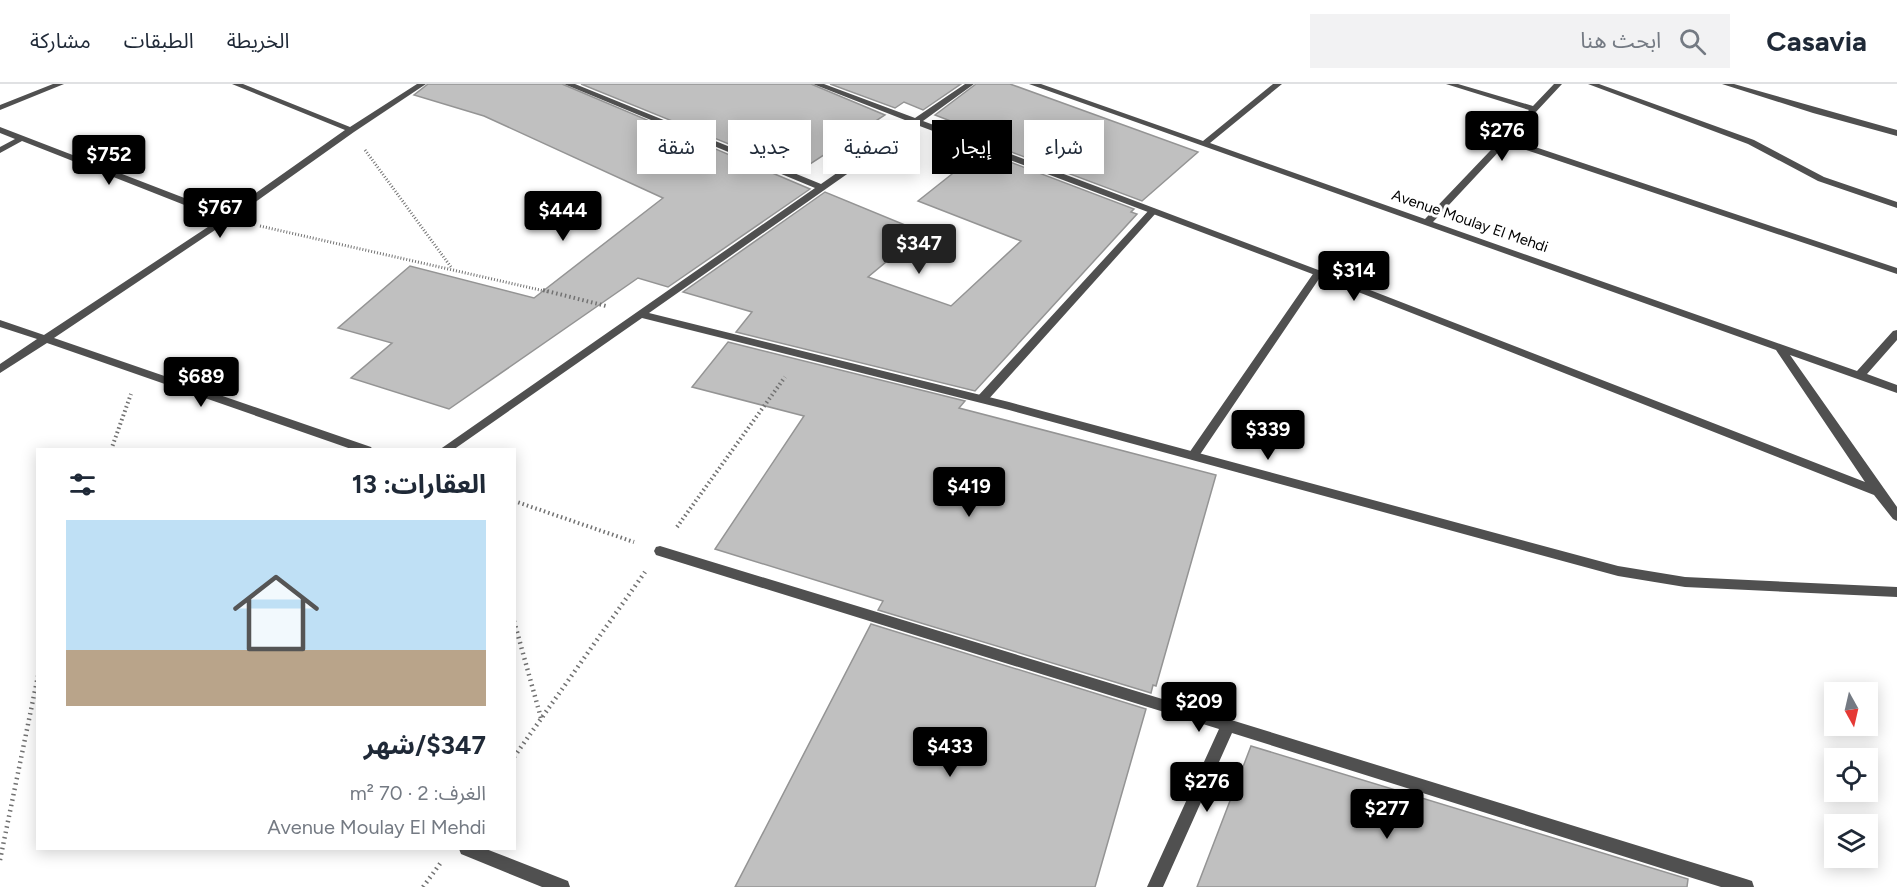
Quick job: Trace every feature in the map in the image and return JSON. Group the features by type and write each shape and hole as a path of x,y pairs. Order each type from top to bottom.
{"street":[{"path":"0,108 60,84"},
{"path":"236,84 351,130"},
{"path":"0,369 227,218 351,130 422,84"},
{"path":"568,84 821,187"},
{"path":"817,84 912,120"},
{"path":"916,120 970,84"},
{"name":"Avenue Moulay El Mehdi","path":"1033,84 1897,390"},
{"path":"1204,144 1278,84"},
{"path":"1450,84 1533,109"},
{"path":"1428,222 1558,84"},
{"path":"1592,84 1751,142 1821,179 1897,206"},
{"path":"1726,84 1897,133"},
{"path":"920,123 1318,273 1878,492"},
{"path":"0,130 227,218"},
{"path":"0,150 22,138"},
{"path":"1505,140 1897,271"},
{"path":"448,448 840,174"},
{"path":"982,399 1153,211"},
{"path":"1193,456 1318,273"},
{"path":"641,314 802,352 982,399 1618,572 1684,582 1897,592"},
{"path":"0,323 361,448"},
{"path":"1859,376 1897,333"},
{"path":"1778,347 1897,516"},
{"path":"660,551 1228,724 1746,887"},
{"path":"1155,887 1228,724"},
{"path":"470,850 562,887"}],"path":[{"path":"351,130 451,268"},
{"path":"227,218 451,268 641,314"},
{"path":"516,754 802,352"},
{"path":"112,448 140,371"},
{"path":"516,502 660,551"},
{"path":"516,628 541,719"},
{"path":"0,860 36,686"},
{"path":"423,887 444,858"}],"building":[{"path":"428,84 562,84 647,120 637,120 637,174 716,174 716,149 728,154 728,174 775,174 810,189 668,287 638,278 449,409 351,378 392,343 338,328 410,266 534,298 663,198 484,116 414,95"},
{"path":"581,84 811,84 885,115 877,120 823,120 823,156 811,163 811,120 728,120 728,144 716,139 716,120 670,120"},
{"path":"830,84 961,84 923,110 904,102 895,108"},
{"path":"976,84 1010,84 1198,152 1142,201 1070,174 1104,174 1104,120 1024,120 1024,157 1012,152 1012,120 948,120 935,115"},
{"path":"1012,163 1024,167 1024,174 1042,174 1134,209 1131,212 1137,214 975,391 736,332 752,312 683,292 825,192 922,232 868,277 951,306 1021,241 918,201 952,174 1012,174"},
{"path":"728,342 965,401 959,408 1216,475 1156,686 1153,685 1151,693 878,610 883,601 715,549 804,416 692,387"},
{"path":"871,624 1146,709 1095,887 735,887"},
{"path":"1251,746 1688,879 1687,887 1197,887"}]}
